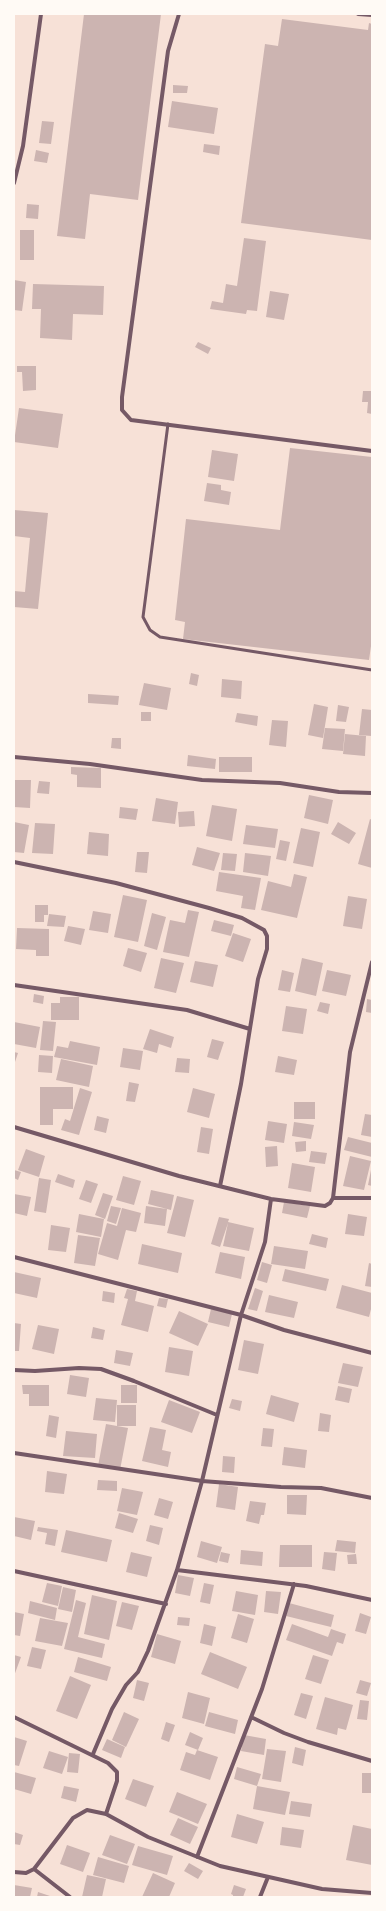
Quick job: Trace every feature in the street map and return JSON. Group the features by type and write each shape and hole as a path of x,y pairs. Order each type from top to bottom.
{"street":[{"path":"14,183 23,146 41,14"},
{"path":"179,14 168,51 122,396 122,410 131,420 372,451"},
{"path":"358,14 372,15"},
{"path":"14,757 90,764 202,780 280,784 339,792 372,794"},
{"path":"14,862 116,883 209,908 257,925 264,930 267,936 267,949 258,979 241,1084 220,1186"},
{"path":"14,1127 179,1176 271,1199 325,1206 330,1203 333,1198 350,1052 372,962"},
{"path":"14,985 187,1010 250,1029"},
{"path":"333,1198 372,1198"},
{"path":"93,1754 112,1709 126,1685 138,1672 166,1604 177,1570 202,1481 241,1315 265,1242 271,1199"},
{"path":"14,1257 241,1315 284,1330 372,1353"},
{"path":"14,1370 35,1371 79,1368 101,1370 134,1381 217,1415"},
{"path":"14,1453 202,1481 281,1487 321,1488 372,1498"},
{"path":"177,1570 294,1584 372,1600"},
{"path":"14,1571 166,1604"},
{"path":"197,1857 251,1717 274,1652 294,1584"},
{"path":"14,1717 93,1754 108,1763 117,1772 117,1781 106,1814"},
{"path":"251,1717 284,1733 308,1742 372,1761"},
{"path":"14,1872 26,1873 34,1869 73,1818 79,1813 87,1810 106,1814 148,1837 220,1866 322,1889 372,1893"},
{"path":"34,1869 70,1897"},
{"path":"260,1897 268,1877"}],"lane":[{"path":"168,424 143,618 150,630 160,637 372,670"}],"building":[{"path":"84,14 161,14 138,200 90,194 85,239 57,236"},
{"path":"282,19 368,30 369,23 372,24 372,240 241,223 265,44 278,46"},
{"path":"173,85 188,86 187,93 173,93"},
{"path":"172,101 218,108 214,134 168,127"},
{"path":"42,121 54,122 51,144 39,143"},
{"path":"204,144 220,146 219,155 203,152"},
{"path":"36,150 49,153 47,163 34,161"},
{"path":"27,204 39,205 38,219 26,218"},
{"path":"20,230 34,230 34,260 20,260"},
{"path":"244,238 266,241 257,311 247,310 246,314 210,309 212,301 223,303 226,284 237,286"},
{"path":"14,280 26,282 22,311 14,310"},
{"path":"33,284 104,286 103,315 73,314 72,340 40,338 41,309 32,309"},
{"path":"270,291 289,294 284,320 266,317"},
{"path":"198,342 211,348 208,354 195,347"},
{"path":"17,366 36,366 36,390 23,391 22,372 17,372"},
{"path":"363,391 372,391 372,414 367,413 368,402 362,402"},
{"path":"19,408 63,414 58,448 14,442"},
{"path":"290,448 372,457 372,639 369,660 183,639 185,622 175,620 186,519 280,530"},
{"path":"212,450 238,454 234,481 208,477"},
{"path":"207,483 221,485 221,490 231,492 229,505 204,501"},
{"path":"14,510 48,513 38,609 14,607 14,591 25,592 30,538 14,536"},
{"path":"191,673 199,675 197,686 189,684"},
{"path":"222,679 242,681 241,699 221,697"},
{"path":"144,683 171,688 167,710 139,705"},
{"path":"88,694 119,696 118,705 88,703"},
{"path":"314,704 328,707 323,738 308,735"},
{"path":"338,705 349,707 346,722 336,721"},
{"path":"362,709 372,710 372,736 359,735"},
{"path":"141,712 151,712 151,721 141,721"},
{"path":"237,713 258,716 257,726 235,722"},
{"path":"272,720 288,721 286,747 269,745"},
{"path":"325,728 345,729 343,751 322,749"},
{"path":"345,734 366,736 365,756 343,754"},
{"path":"112,738 121,738 121,749 111,748"},
{"path":"188,755 216,759 215,769 187,766"},
{"path":"219,757 252,757 252,772 219,772"},
{"path":"71,767 101,768 101,788 77,787 77,775 71,774"},
{"path":"14,780 31,780 30,808 14,807"},
{"path":"39,781 50,782 49,794 37,793"},
{"path":"309,795 333,800 328,824 304,818"},
{"path":"156,798 178,802 175,824 152,821"},
{"path":"212,805 237,809 232,841 206,836"},
{"path":"120,807 138,809 136,820 119,818"},
{"path":"194,811 195,826 179,827 178,812"},
{"path":"370,819 372,820 372,868 358,864"},
{"path":"14,822 29,825 24,853 14,852"},
{"path":"338,822 356,833 349,844 331,834"},
{"path":"35,823 55,824 53,854 32,853"},
{"path":"246,825 278,829 275,848 243,844"},
{"path":"301,828 320,832 313,867 293,863"},
{"path":"89,832 109,834 108,856 87,854"},
{"path":"280,840 290,842 286,861 276,859"},
{"path":"197,847 220,853 214,871 192,865"},
{"path":"137,852 149,852 147,873 135,872"},
{"path":"223,853 237,854 235,871 221,870"},
{"path":"245,853 271,856 268,876 243,872"},
{"path":"219,872 261,878 255,910 241,908 243,896 216,891"},
{"path":"294,874 307,877 297,918 261,910 268,881 291,887"},
{"path":"123,895 147,900 138,942 114,937"},
{"path":"348,896 367,899 362,929 343,926"},
{"path":"35,905 48,905 48,915 44,915 44,922 35,922"},
{"path":"188,910 199,912 189,957 163,952 170,920 185,923"},
{"path":"93,911 111,914 108,933 89,930"},
{"path":"152,913 166,917 157,950 144,946"},
{"path":"49,914 66,916 64,927 47,926"},
{"path":"214,920 234,925 231,936 211,931"},
{"path":"68,926 85,929 81,945 64,941"},
{"path":"17,928 49,929 49,956 36,956 36,950 16,949"},
{"path":"233,933 251,939 243,962 225,956"},
{"path":"128,948 147,953 141,972 123,966"},
{"path":"161,958 184,963 176,993 154,988"},
{"path":"302,958 323,963 316,996 295,991"},
{"path":"195,961 218,965 213,987 190,982"},
{"path":"282,970 294,973 290,992 278,990"},
{"path":"327,970 351,975 346,996 322,991"},
{"path":"34,994 44,996 43,1004 33,1002"},
{"path":"60,997 79,997 79,1020 51,1020 51,1003 60,1003"},
{"path":"367,999 372,1000 372,1013 366,1012"},
{"path":"320,1002 330,1004 328,1014 317,1011"},
{"path":"286,1006 307,1009 303,1034 282,1031"},
{"path":"43,1021 56,1022 53,1051 40,1050"},
{"path":"14,1022 40,1027 36,1048 14,1044"},
{"path":"150,1029 174,1037 171,1048 159,1044 157,1053 143,1049"},
{"path":"212,1039 224,1042 218,1060 207,1057"},
{"path":"70,1041 100,1047 97,1065 54,1057 57,1046 68,1048"},
{"path":"123,1048 143,1051 140,1070 120,1067"},
{"path":"14,1052 18,1053 14,1065"},
{"path":"39,1055 53,1056 52,1073 38,1072"},
{"path":"278,1056 297,1060 294,1075 275,1072"},
{"path":"177,1058 190,1059 189,1073 175,1072"},
{"path":"61,1059 93,1066 89,1087 56,1080"},
{"path":"129,1082 139,1084 135,1102 126,1101"},
{"path":"40,1087 73,1087 73,1109 53,1109 53,1125 40,1125"},
{"path":"80,1088 92,1092 79,1135 61,1130 65,1119 70,1121"},
{"path":"193,1088 215,1094 209,1118 187,1112"},
{"path":"294,1102 315,1102 315,1119 294,1119"},
{"path":"365,1114 372,1115 372,1137 361,1135"},
{"path":"97,1116 109,1119 106,1133 94,1130"},
{"path":"268,1121 287,1124 284,1143 265,1140"},
{"path":"294,1122 314,1125 311,1139 292,1136"},
{"path":"201,1127 213,1129 209,1154 197,1152"},
{"path":"348,1137 372,1143 372,1157 344,1150"},
{"path":"306,1141 306,1151 296,1152 295,1142"},
{"path":"277,1146 278,1166 266,1167 265,1147"},
{"path":"26,1149 45,1156 39,1177 18,1170"},
{"path":"311,1151 327,1153 325,1164 309,1162"},
{"path":"350,1156 371,1161 364,1190 343,1186"},
{"path":"292,1163 315,1167 311,1192 288,1188"},
{"path":"14,1170 21,1172 18,1180 14,1178"},
{"path":"372,1170 372,1186 368,1185"},
{"path":"58,1174 75,1180 73,1188 55,1182"},
{"path":"123,1176 141,1181 134,1205 116,1200"},
{"path":"39,1178 51,1180 46,1213 34,1211"},
{"path":"86,1180 98,1184 91,1203 79,1199"},
{"path":"151,1190 174,1195 171,1210 148,1204"},
{"path":"103,1193 113,1196 105,1219 95,1215"},
{"path":"14,1194 31,1197 27,1216 14,1213"},
{"path":"177,1196 194,1200 185,1237 167,1233"},
{"path":"284,1202 310,1206 307,1218 282,1213"},
{"path":"111,1206 121,1208 116,1224 107,1221"},
{"path":"146,1206 167,1209 165,1226 144,1223"},
{"path":"122,1208 141,1213 136,1232 126,1230 118,1260 98,1254 107,1223 117,1226"},
{"path":"79,1214 104,1219 101,1237 76,1232"},
{"path":"348,1214 367,1217 364,1236 345,1234"},
{"path":"219,1217 229,1219 228,1222 254,1228 249,1251 223,1246 228,1223 220,1247 211,1244"},
{"path":"51,1225 70,1228 66,1252 48,1250"},
{"path":"312,1234 328,1238 326,1248 309,1244"},
{"path":"78,1235 100,1238 95,1266 74,1263"},
{"path":"142,1244 182,1253 178,1273 138,1264"},
{"path":"274,1246 308,1251 305,1269 271,1264"},
{"path":"220,1252 245,1257 241,1279 215,1273"},
{"path":"262,1262 272,1265 267,1283 257,1280"},
{"path":"369,1263 372,1264 372,1287 365,1286"},
{"path":"285,1269 329,1279 326,1291 282,1281"},
{"path":"14,1272 41,1278 37,1298 14,1293"},
{"path":"342,1285 372,1293 372,1305 369,1317 336,1308"},
{"path":"255,1288 263,1291 257,1311 248,1309"},
{"path":"127,1289 137,1291 135,1301 154,1306 148,1332 121,1325 128,1299 124,1298"},
{"path":"103,1291 115,1293 114,1303 102,1301"},
{"path":"269,1295 298,1302 294,1318 265,1312"},
{"path":"159,1298 168,1299 166,1308 157,1306"},
{"path":"211,1309 232,1314 229,1327 208,1322"},
{"path":"179,1311 208,1324 198,1346 169,1333"},
{"path":"14,1323 21,1324 19,1351 14,1351"},
{"path":"38,1325 59,1329 54,1354 32,1349"},
{"path":"93,1327 105,1330 103,1340 91,1338"},
{"path":"244,1340 264,1344 258,1374 238,1370"},
{"path":"169,1347 193,1351 189,1376 165,1372"},
{"path":"116,1350 133,1353 130,1366 114,1363"},
{"path":"343,1363 363,1367 358,1387 338,1383"},
{"path":"70,1375 89,1378 86,1397 67,1394"},
{"path":"22,1385 49,1385 49,1406 29,1406 29,1394 23,1394"},
{"path":"121,1385 137,1385 137,1403 121,1403"},
{"path":"338,1386 352,1389 349,1403 335,1400"},
{"path":"271,1395 299,1403 294,1422 266,1414"},
{"path":"96,1398 117,1400 115,1422 93,1420"},
{"path":"232,1399 242,1401 240,1411 229,1408"},
{"path":"169,1400 200,1412 192,1433 161,1422"},
{"path":"117,1405 136,1405 136,1426 117,1426"},
{"path":"320,1413 331,1415 329,1432 318,1431"},
{"path":"49,1415 59,1417 56,1438 46,1436"},
{"path":"106,1424 128,1428 120,1470 98,1466"},
{"path":"150,1427 166,1430 162,1450 171,1452 168,1467 142,1461"},
{"path":"263,1428 274,1429 272,1447 261,1446"},
{"path":"66,1431 97,1434 95,1458 63,1456"},
{"path":"284,1447 307,1450 305,1468 282,1465"},
{"path":"223,1456 235,1457 234,1473 222,1472"},
{"path":"47,1471 67,1474 64,1494 45,1492"},
{"path":"98,1480 117,1481 117,1491 97,1490"},
{"path":"219,1484 238,1487 235,1510 216,1507"},
{"path":"122,1488 143,1492 137,1515 117,1511"},
{"path":"287,1495 307,1495 306,1515 287,1514"},
{"path":"159,1498 173,1502 168,1519 154,1515"},
{"path":"250,1501 266,1503 264,1515 261,1515 259,1524 246,1521"},
{"path":"119,1513 138,1519 133,1533 115,1528"},
{"path":"14,1517 35,1521 31,1540 14,1536"},
{"path":"150,1525 163,1528 159,1545 146,1541"},
{"path":"38,1527 58,1530 55,1546 45,1544 47,1533 37,1531"},
{"path":"66,1530 112,1540 107,1562 61,1552"},
{"path":"337,1540 356,1542 355,1553 335,1551"},
{"path":"201,1541 222,1547 217,1563 197,1557"},
{"path":"280,1545 312,1545 312,1567 279,1567"},
{"path":"241,1550 263,1552 262,1566 240,1564"},
{"path":"131,1552 152,1557 147,1577 126,1572"},
{"path":"221,1552 230,1554 228,1563 219,1561"},
{"path":"324,1552 337,1553 335,1571 322,1569"},
{"path":"356,1554 357,1564 348,1564 347,1555"},
{"path":"178,1575 194,1578 190,1596 175,1593"},
{"path":"47,1583 62,1586 58,1606 42,1602"},
{"path":"204,1583 214,1585 210,1604 200,1602"},
{"path":"63,1587 76,1590 72,1612 58,1609"},
{"path":"236,1591 258,1595 255,1615 232,1611"},
{"path":"266,1591 281,1592 278,1614 264,1612"},
{"path":"92,1595 117,1601 109,1640 84,1634"},
{"path":"76,1600 86,1603 78,1637 105,1644 102,1658 64,1649"},
{"path":"30,1601 57,1608 55,1620 28,1613"},
{"path":"122,1602 139,1606 132,1630 116,1626"},
{"path":"289,1603 334,1615 331,1627 286,1616"},
{"path":"14,1612 24,1614 20,1636 14,1635"},
{"path":"360,1613 371,1617 366,1634 355,1631"},
{"path":"238,1614 254,1619 247,1643 231,1638"},
{"path":"178,1617 190,1618 189,1626 177,1625"},
{"path":"40,1618 68,1623 62,1646 35,1641"},
{"path":"204,1624 216,1627 212,1646 200,1643"},
{"path":"292,1624 328,1637 331,1629 346,1634 343,1644 337,1642 332,1656 286,1640"},
{"path":"157,1634 181,1641 175,1664 151,1657"},
{"path":"32,1647 46,1650 41,1669 27,1666"},
{"path":"210,1652 247,1667 238,1689 201,1674"},
{"path":"14,1655 21,1657 14,1676"},
{"path":"313,1655 329,1660 321,1684 305,1679"},
{"path":"78,1657 111,1667 107,1681 74,1672"},
{"path":"70,1676 91,1685 77,1719 56,1711"},
{"path":"137,1680 149,1683 144,1701 133,1698"},
{"path":"360,1680 371,1683 367,1696 356,1693"},
{"path":"188,1692 210,1698 204,1724 182,1718"},
{"path":"301,1693 313,1696 306,1719 294,1715"},
{"path":"325,1697 353,1705 346,1730 338,1728 337,1735 316,1729"},
{"path":"360,1700 369,1701 367,1720 357,1719"},
{"path":"124,1712 139,1719 126,1747 112,1740"},
{"path":"209,1712 238,1720 235,1734 205,1726"},
{"path":"166,1722 175,1725 169,1742 161,1739"},
{"path":"190,1732 203,1738 198,1750 185,1745"},
{"path":"244,1735 266,1739 264,1755 241,1751"},
{"path":"14,1737 27,1741 19,1766 14,1765"},
{"path":"107,1739 125,1747 121,1758 102,1750"},
{"path":"295,1747 306,1750 303,1766 292,1763"},
{"path":"267,1749 286,1751 281,1782 262,1779"},
{"path":"197,1750 218,1757 210,1780 180,1770 186,1752 195,1755"},
{"path":"49,1751 68,1757 62,1774 43,1768"},
{"path":"69,1753 80,1754 78,1773 67,1772"},
{"path":"237,1767 261,1774 257,1786 234,1779"},
{"path":"14,1772 36,1778 31,1794 14,1789"},
{"path":"362,1773 372,1773 372,1793 362,1793"},
{"path":"133,1779 154,1786 146,1807 125,1799"},
{"path":"64,1786 79,1789 76,1802 61,1798"},
{"path":"257,1786 290,1792 285,1815 253,1809"},
{"path":"177,1792 207,1804 198,1824 169,1812"},
{"path":"291,1801 312,1804 310,1817 289,1814"},
{"path":"237,1814 264,1822 257,1844 231,1837"},
{"path":"178,1818 198,1827 190,1844 170,1835"},
{"path":"353,1825 372,1829 372,1865 346,1860"},
{"path":"282,1827 304,1830 301,1848 280,1845"},
{"path":"14,1832 23,1835 20,1845 14,1844"},
{"path":"110,1835 135,1844 127,1864 102,1855"},
{"path":"67,1845 90,1853 83,1872 60,1864"},
{"path":"138,1846 173,1856 167,1875 132,1865"},
{"path":"98,1857 129,1866 124,1883 93,1875"},
{"path":"189,1863 203,1871 198,1879 184,1871"},
{"path":"153,1873 175,1883 169,1897 142,1897"},
{"path":"87,1875 106,1879 102,1897 82,1897"},
{"path":"14,1885 32,1888 30,1897 14,1897"},
{"path":"234,1885 246,1889 243,1897 233,1897 231,1894"},
{"path":"38,1892 53,1897 37,1897"}]}
